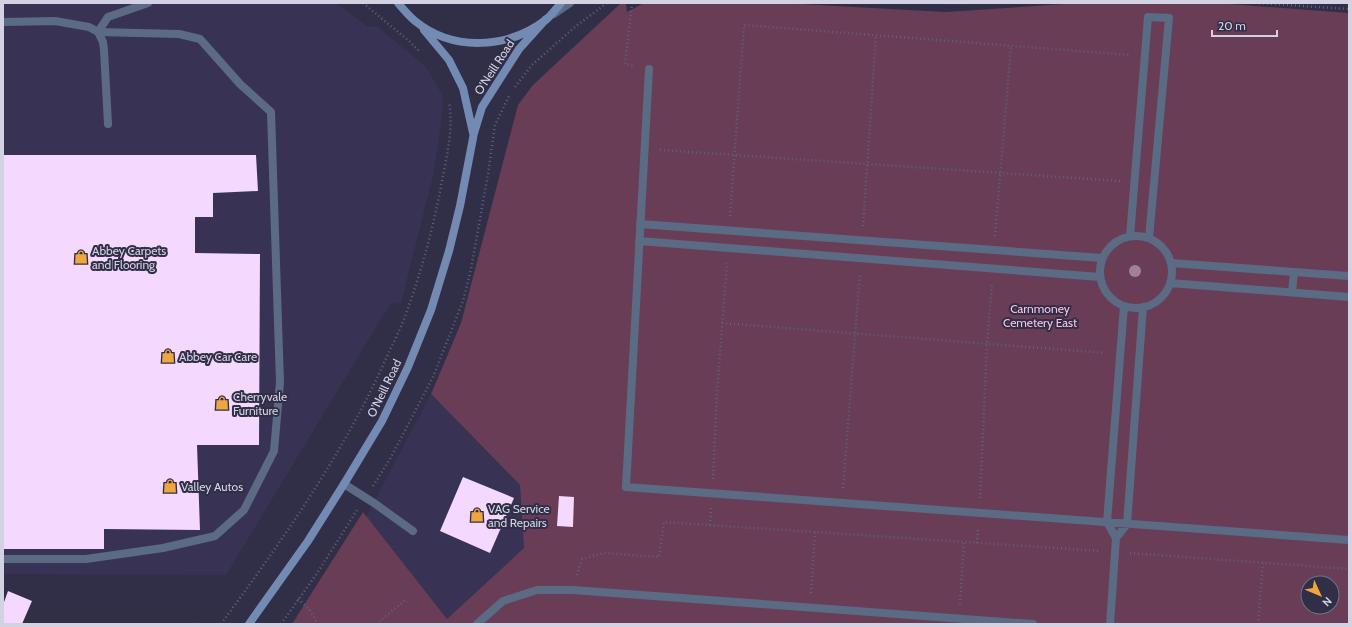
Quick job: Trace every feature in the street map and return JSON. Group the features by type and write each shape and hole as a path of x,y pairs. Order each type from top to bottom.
{"main road":[{"path":"398,3 417,22 437,34 459,41 482,43 505,40 526,32 547,18"},
{"name":"O'Neill Road","path":"250,624 308,542 382,421 408,367 430,310 449,251 460,206 474,133 482,107 518,49 561,3"},
{"name":"O'Neill Road","path":"417,22 449,60 463,88 474,133"}],"street":[{"path":"98,32 108,17 148,3"},
{"path":"547,18 570,3"},
{"path":"1130,236 1148,17 1169,18 1149,238"},
{"path":"3,22 55,21 89,28 98,32 179,34 200,39 240,84 271,112 280,382 274,451 244,510 215,536 163,548 86,559 3,559"},
{"path":"98,32 103,42 104,50 108,124"},
{"path":"649,69 626,487 1349,540"},
{"path":"640,224 1102,258"},
{"path":"1137,235 1149,238 1159,244 1166,252 1171,263 1172,273 1170,283 1165,293 1157,301 1143,307 1135,308 1124,306 1114,301 1106,293 1100,277 1099,271 1102,258 1107,249 1115,241 1130,236 1137,235"},
{"path":"639,241 1100,277"},
{"path":"1171,263 1349,276"},
{"path":"1292,292 1294,272"},
{"path":"1170,283 1349,297"},
{"path":"1116,538 1106,522 1124,306"},
{"path":"1110,624 1116,538 1127,524 1143,307"},
{"path":"344,484 413,531"},
{"path":"477,624 503,601 537,590 573,590 1033,624"}],"path":[{"path":"363,3 426,57"},
{"path":"488,174 496,126 512,91 532,65 576,26 607,3"},
{"path":"632,3 625,64 649,69"},
{"path":"940,3 968,3"},
{"path":"1255,3 1349,9"},
{"path":"729,231 744,25 1145,56"},
{"path":"994,250 1011,46"},
{"path":"221,624 268,558 332,462 380,374 406,315 422,264 438,204 448,145 451,113 448,96"},
{"path":"644,149 1134,182"},
{"path":"713,493 717,392 728,248"},
{"path":"977,543 980,513 987,344 993,269"},
{"path":"722,323 1120,354"},
{"path":"573,590 582,559 604,553 659,557 664,522 1349,569"},
{"path":"810,607 815,532"},
{"path":"959,619 964,542"},
{"path":"1258,624 1263,563"},
{"path":"298,599 308,609 318,624"},
{"path":"376,624 407,599"}],"shaded area":[{"path":"3,3 336,3 368,27 378,27 426,67 443,96 442,118 432,180 401,303 390,304 226,575 3,574"},
{"path":"431,394 520,485 524,548 447,619 366,517"}],"green space":[{"name":"Carnmoney Cemetery East","path":"621,3 626,3 627,12 644,3 781,3 946,12 1079,3 1216,3 1349,13 1349,624 292,624 363,512 447,619 524,548 520,485 431,394 461,323 518,105 533,85"}],"building":[{"path":"3,155 256,155 258,191 213,193 213,217 195,217 195,253 260,254 259,445 197,445 200,530 104,529 104,549 3,549"},
{"name":"VAG Service and Repairs","path":"463,477 514,498 490,553 440,531"},
{"path":"559,496 574,497 573,527 557,526"},
{"path":"8,591 32,601 22,624 3,624 3,605"}],"place":[{"name":"Abbey Carpets and Flooring","path":"81,257"},
{"name":"Abbey Car Care","path":"168,356"},
{"name":"Cherryvale Furniture","path":"222,403"},
{"name":"Valley Autos","path":"170,486"},
{"name":"VAG Service and Repairs","path":"477,515"}]}
